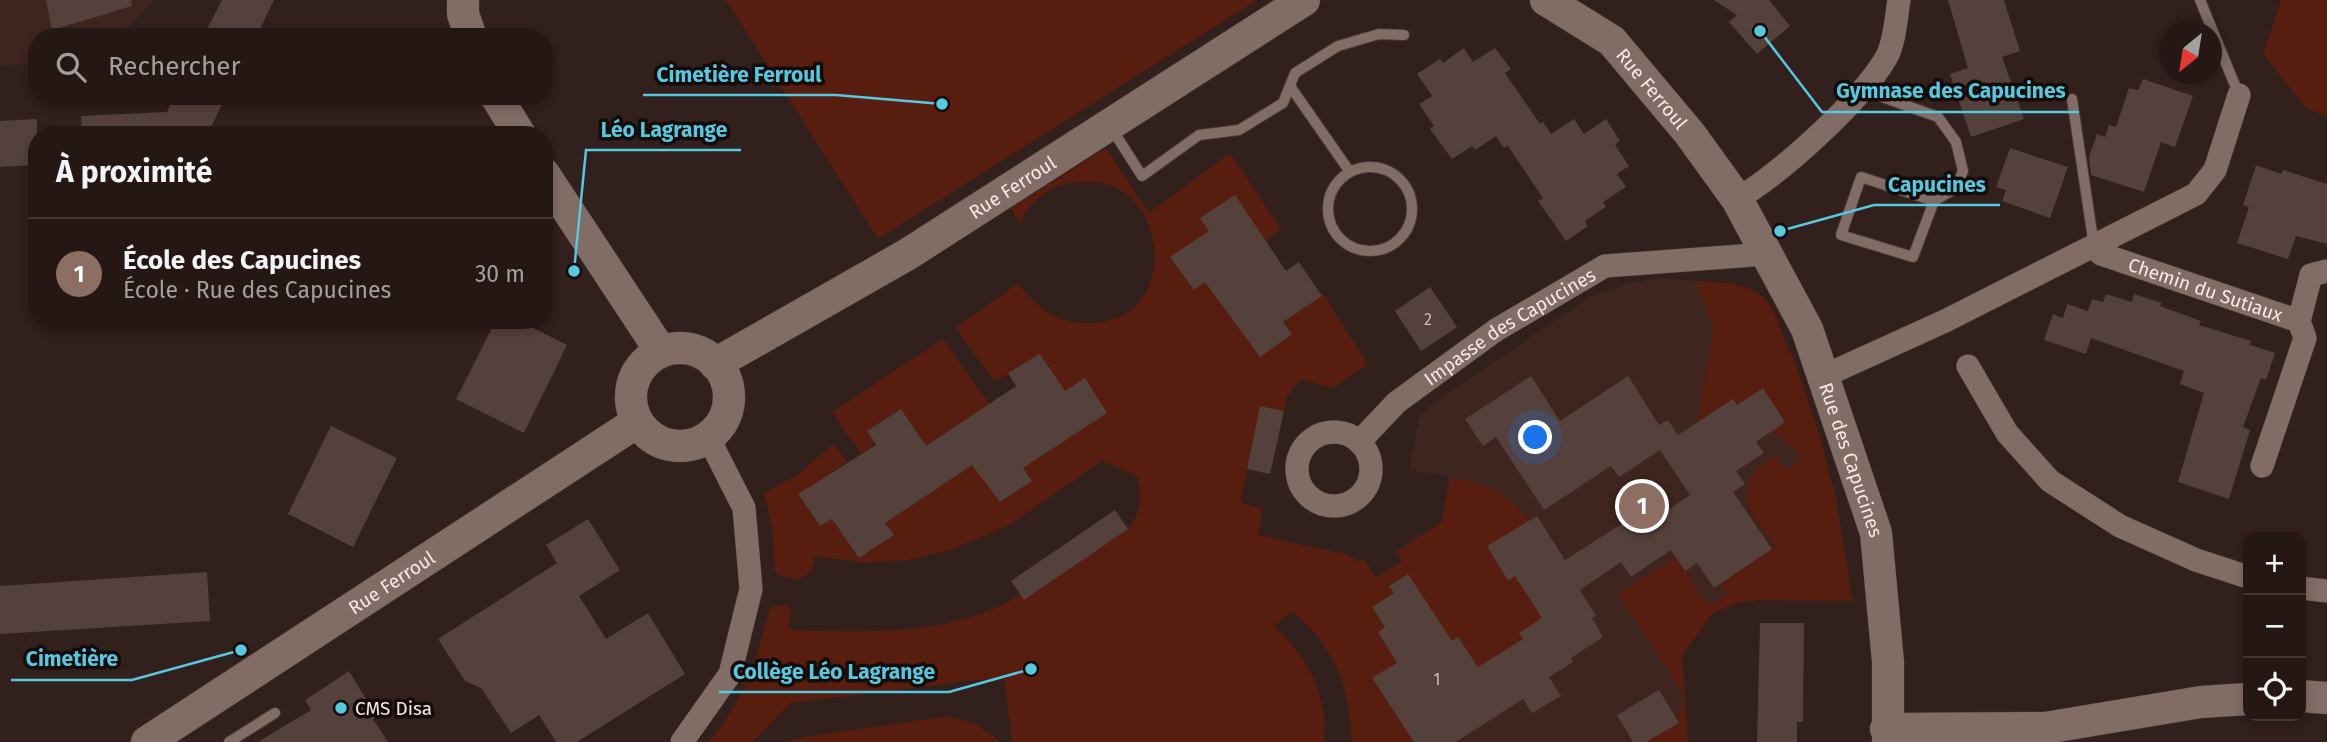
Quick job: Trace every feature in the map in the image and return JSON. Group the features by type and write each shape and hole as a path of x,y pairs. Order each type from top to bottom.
{"street":[{"path":"463,0 463,14 468,28"},
{"name":"Rue Ferroul","path":"715,364 908,254 1304,0"},
{"name":"Rue Ferroul","path":"1546,0 1612,41 1690,134 1737,199"},
{"path":"1737,199 1766,183 1863,90 1888,56 1899,0"},
{"path":"1824,376 1945,321 2196,194 2215,170 2239,95"},
{"path":"502,105 514,126"},
{"path":"553,188 660,350"},
{"name":"Rue des Capucines","path":"1737,199 1807,329 1876,533 1888,662 1887,736"},
{"name":"Chemin du Sutiaux","path":"2094,246 2101,254 2300,321 2311,275 2327,271"},
{"name":"Impasse des Capucines","path":"1359,442 1397,402 1496,330 1605,266 1766,254"},
{"path":"2262,466 2305,338 2300,321"},
{"path":"660,350 698,352 715,364 728,390 728,407 722,423 708,437 695,444 679,446 662,443 647,434 637,422 631,405 632,388 638,372 660,350"},
{"path":"1968,366 2007,432 2050,481 2120,526 2196,560 2243,575"},
{"name":"Rue Ferroul","path":"147,742 637,422"},
{"path":"682,742 730,674 751,589 744,508 708,437"},
{"path":"2306,589 2327,591"},
{"path":"2306,696 2327,698"},
{"path":"1887,736 2045,728 2201,702 2243,699"}],"lane":[{"path":"2200,0 2239,95"},
{"path":"1108,124 1142,176 1199,135 1239,130 1283,103 1295,73 1338,46 1379,33 1404,35"},
{"path":"1290,86 1350,172"},
{"path":"1863,90 1938,117 1956,142 1963,171 1956,188 1934,201 1913,257 1841,235 1861,177 1934,201"},
{"path":"2072,99 2094,246"},
{"path":"1363,167 1389,171 1407,190 1412,215 1400,238 1388,247 1374,251 1360,250 1336,234 1329,221 1331,193 1339,180 1350,172 1363,167"},
{"path":"229,742 275,713"}],"shaded area":[{"path":"0,0 154,0 127,28 28,28 28,64 0,66"},
{"path":"726,0 1257,0 878,239"},
{"path":"2281,0 2327,0 2327,116 2306,108 2263,54"},
{"path":"1106,148 1149,213 1230,153 1281,229 1265,241 1201,218 1209,231 1170,258 1194,290 1205,282 1260,356 1292,334 1283,322 1322,296 1322,292 1368,364 1333,388 1301,379 1287,396 1284,411 1260,406 1241,500 1244,504 1262,509 1258,535 1347,554 1359,562 1364,559 1376,578 1402,561 1397,551 1442,522 1450,477 1474,483 1504,496 1530,521 1509,580 1515,576 1542,618 1523,639 1478,667 1458,637 1452,641 1408,574 1389,586 1394,593 1373,607 1385,627 1378,632 1386,646 1404,658 1372,679 1414,741 1428,742 1352,742 1348,703 1337,669 1320,639 1292,612 1274,626 1297,651 1313,678 1323,708 1324,742 1012,742 1004,677 791,703 753,742 708,742 731,711 748,679 770,607 785,605 791,609 789,628 796,630 882,631 970,618 996,608 1020,594 1024,600 1128,529 1140,504 1137,476 1102,461 1011,524 951,550 908,560 865,563 815,556 811,572 796,581 775,573 772,527 764,493 794,477 834,444 847,462 798,495 820,526 832,519 859,558 894,535 885,523 972,465 1001,502 1032,481 1023,468 1107,413 1085,379 1065,391 1040,354 995,382 955,328 1019,283 1034,301 1050,314 1082,323 1094,323 1124,315 1144,296 1154,270 1154,242 1144,215 1126,194 1100,182 1066,184 1038,198 1027,210 1020,224 1011,208"},
{"path":"1660,278 1715,282 1751,289 1764,298 1771,309 1795,362 1836,494 1852,601 1759,600 1736,603 1711,615 1682,656 1688,742 1352,742 1347,694 1336,662 1314,630 1292,612 1364,559 1376,578 1402,561 1397,551 1442,522 1449,477 1409,470 1419,417 1437,401 1590,297 1624,284"},
{"path":"1695,281 1730,284 1754,291 1772,310 1809,402 1828,466 1852,601 1759,600 1736,603 1711,615 1682,656 1688,742 1646,742 1678,723 1676,718 1682,707 1682,696 1680,688 1618,594 1676,557 1708,606 1727,594 1721,583 1774,547 1748,504 1748,485 1752,476 1766,462 1777,456 1781,465 1787,469 1801,461 1799,453 1772,431 1785,422 1763,388 1737,405 1733,399 1701,419 1693,444 1712,341 1712,322"},
{"path":"943,339 989,404 926,446 901,409 867,431 875,444 861,454 832,412"},
{"path":"950,716 976,724 1001,742 788,742 803,737"}],"building":[{"path":"46,0 131,0 132,6 52,28"},
{"path":"222,0 274,0 260,28 208,28"},
{"path":"1714,0 1769,0 1790,26 1757,54 1729,22 1737,15"},
{"path":"1948,0 2004,0 2020,51 2002,57 2024,119 1971,137 1950,74 1968,68"},
{"path":"1464,48 1473,62 1495,48 1511,69 1505,73 1540,124 1543,122 1551,134 1574,119 1584,134 1606,119 1620,141 1615,145 1629,166 1617,174 1626,187 1603,202 1606,207 1585,221 1588,226 1566,241 1538,201 1543,198 1508,146 1504,148 1496,136 1475,150 1472,146 1452,159 1430,129 1434,126 1419,104 1432,96 1417,74 1440,59 1443,63"},
{"path":"2143,79 2193,96 2175,147 2161,142 2144,192 2091,175 2089,157 2097,134 2105,137 2109,125 2116,127 2129,88 2138,90"},
{"path":"170,105 222,105 211,126 82,126 81,116 167,112"},
{"path":"37,119 37,126 28,126 28,165 0,167 0,121"},
{"path":"2010,148 2068,167 2050,218 2002,201 2006,190 1996,187"},
{"path":"2256,165 2281,174 2283,170 2327,184 2327,244 2296,236 2288,259 2237,243 2249,207 2243,205"},
{"path":"1235,195 1286,271 1299,262 1322,296 1283,322 1292,334 1260,357 1205,282 1194,290 1170,257 1209,231 1200,218"},
{"path":"1430,287 1457,327 1421,351 1395,311"},
{"path":"2106,294 2132,302 2134,294 2162,303 2160,306 2201,321 2199,325 2251,341 2250,345 2275,353 2266,380 2261,378 2243,427 2250,430 2229,499 2178,482 2204,393 2180,384 2184,371 2091,338 2086,354 2044,340 2053,314 2063,318 2067,304 2088,311 2092,299 2103,302"},
{"path":"491,329 535,329 567,345 524,433 456,399"},
{"path":"1040,354 1065,391 1085,378 1107,413 1023,468 1032,481 1000,502 972,465 885,523 894,535 859,558 832,519 820,526 798,494 876,445 867,431 901,409 926,446 1016,386 1008,373"},
{"path":"1531,376 1560,421 1628,376 1659,425 1668,420 1678,435 1733,399 1737,405 1763,388 1785,422 1756,442 1764,453 1736,471 1745,484 1733,492 1772,549 1714,588 1697,563 1685,571 1671,550 1631,577 1621,562 1580,590 1596,616 1592,618 1603,637 1571,658 1573,662 1549,677 1561,696 1532,713 1523,699 1456,742 1414,742 1372,678 1397,663 1378,632 1385,627 1372,607 1394,593 1389,586 1408,574 1452,641 1458,637 1478,667 1523,639 1519,633 1542,618 1515,576 1508,581 1487,546 1537,516 1565,560 1636,515 1643,527 1690,495 1660,450 1619,477 1611,466 1544,510 1496,437 1483,446 1465,419"},
{"path":"1260,406 1284,411 1270,474 1247,469"},
{"path":"331,426 397,458 353,547 288,514"},
{"path":"1115,510 1128,529 1024,600 1011,581"},
{"path":"588,519 620,570 579,596 606,639 648,613 685,674 577,742 556,742 539,715 511,733 481,688 465,681 438,639 557,563 546,545"},
{"path":"207,572 210,621 0,634 0,586"},
{"path":"1760,623 1804,623 1803,722 1797,722 1797,742 1757,742"},
{"name":"CMS Disa","path":"349,671 388,742 258,742 311,710 305,700"},
{"path":"1659,690 1679,723 1646,742 1633,742 1617,715"}],"place":[{"name":"Gymnase des Capucines","path":"1760,31"},
{"name":"Cimetière Ferroul","path":"942,104"},
{"name":"Capucines","path":"1780,231"},
{"name":"Léo Lagrange","path":"574,271"},
{"name":"École des Capucines","path":"1642,506"},
{"name":"Cimetière","path":"241,650"},
{"name":"Collège Léo Lagrange","path":"1031,669"},
{"name":"CMS Disa","path":"341,708"}]}
